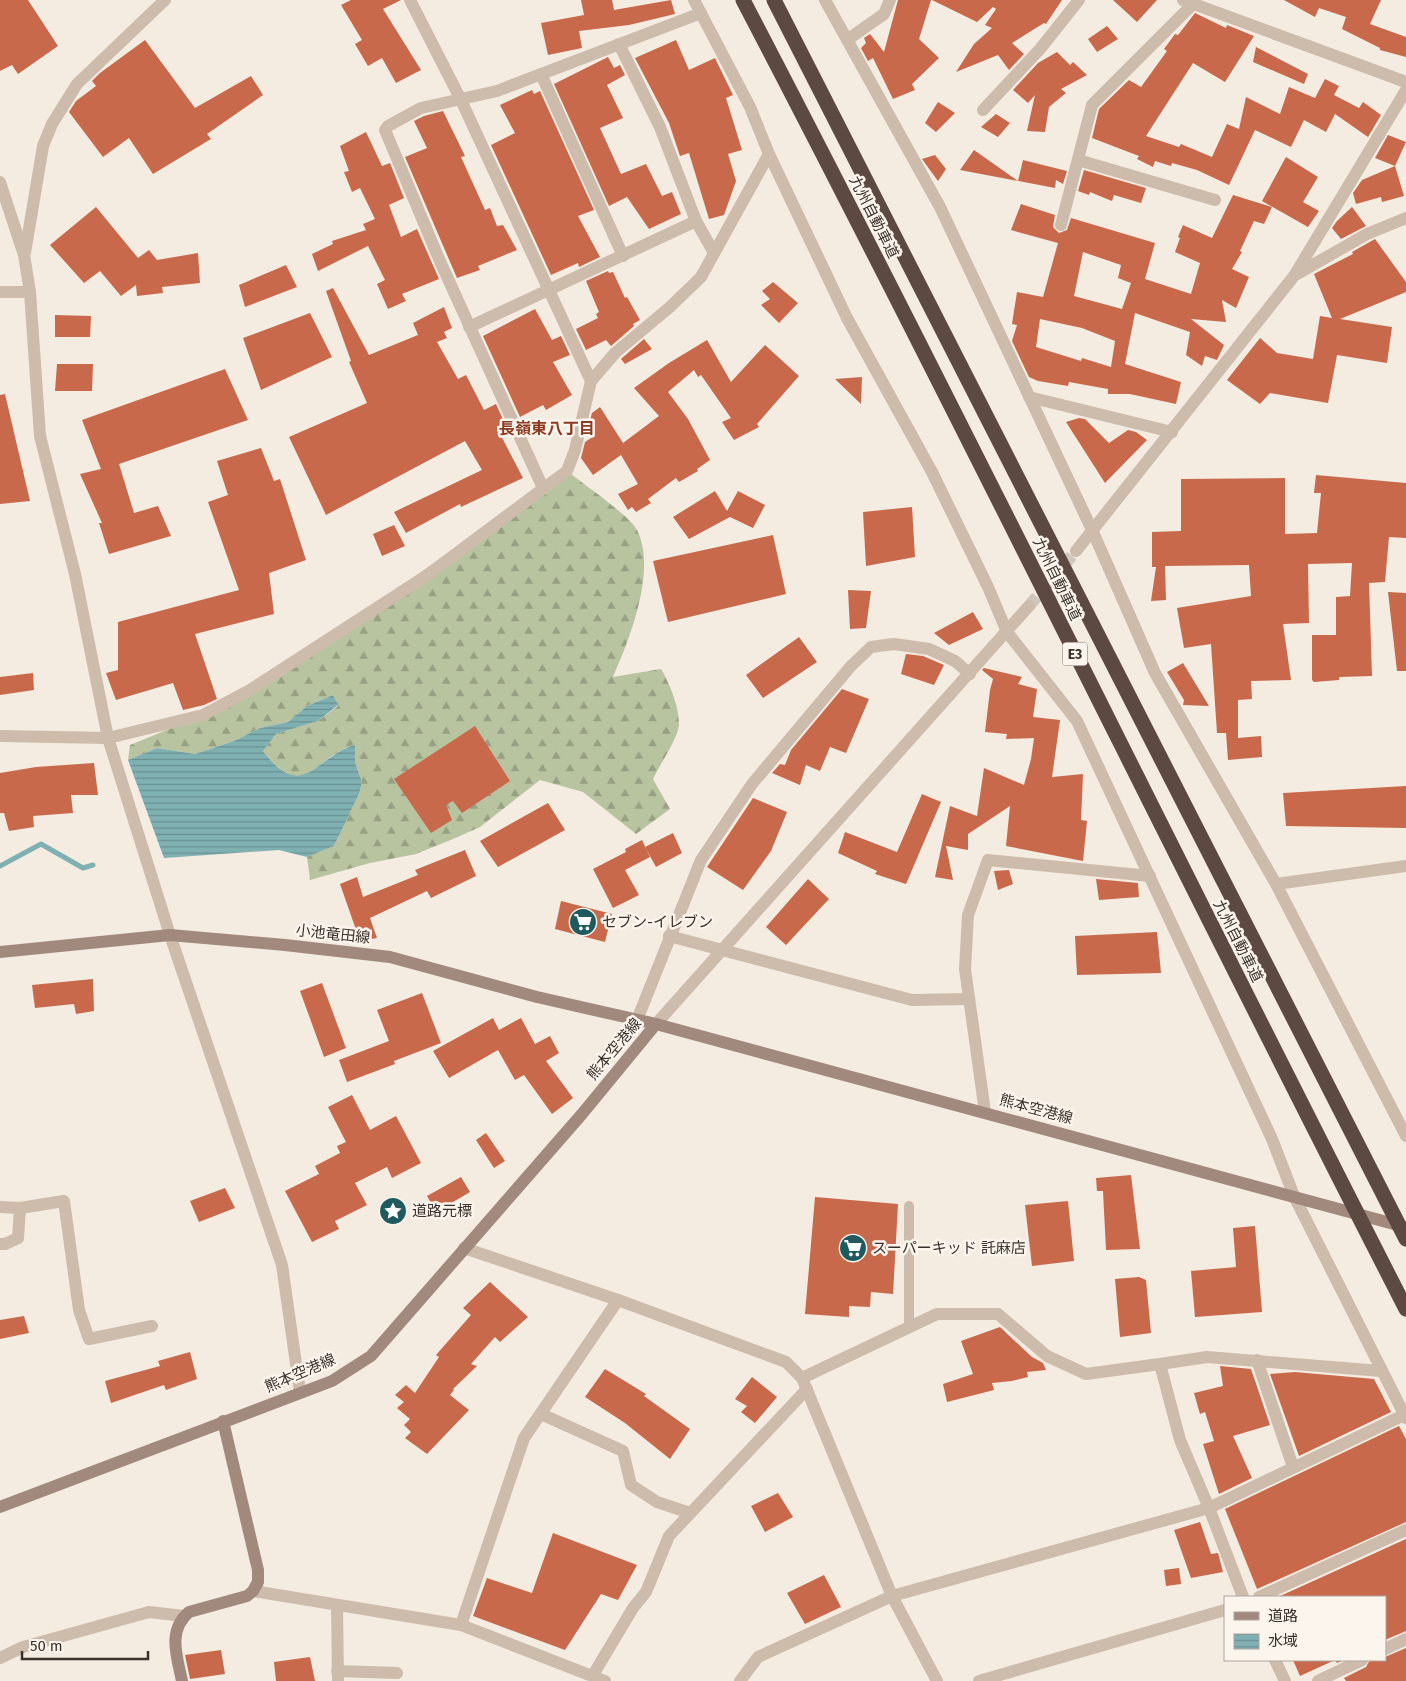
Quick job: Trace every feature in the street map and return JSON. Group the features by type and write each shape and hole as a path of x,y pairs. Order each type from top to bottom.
{"highway":[{"path":"738,0 776,63"},
{"name":"九州自動車道","path":"743,0 943,388 1233,971 1406,1309"},
{"name":"九州自動車道","path":"774,0 1406,1238"}],"main road":[{"name":"小池竜田線","path":"0,952 170,935 390,957 537,996 656,1024"},
{"name":"熊本空港線","path":"0,1506 332,1381 371,1356 582,1114 656,1024 1406,1228"},
{"path":"182,1681 175,1642 175,1629 184,1616 189,1612 247,1596 254,1591 258,1582 258,1570 223,1421"}],"street":[{"path":"24,255 43,146 52,124 77,84 165,0"},
{"path":"410,0 461,100 590,381"},
{"path":"694,0 750,107 769,154 846,318 932,472 988,587 1007,632 1077,720 1272,1139 1294,1196 1405,1416 1293,1467 1210,1508 892,1596 758,1657 740,1681"},
{"path":"825,0 940,207 1093,532 1155,673 1276,884 1406,1136"},
{"path":"847,40 884,14 890,0"},
{"path":"983,110 1040,49 1079,0"},
{"path":"1061,225 1092,104 1188,2 1406,82"},
{"path":"543,488 469,328 385,130 388,126 421,108 497,91 701,13"},
{"path":"619,44 660,127 696,221 714,253"},
{"path":"541,74 623,256"},
{"path":"1076,552 1294,276 1406,90"},
{"path":"0,736 108,738 203,715 250,690 426,576 567,471 575,450 590,381 615,353 670,307 701,277 769,154"},
{"path":"1078,160 1215,200"},
{"path":"0,182 24,255 30,292 40,436 75,574 108,738 170,935 282,1265 300,1392"},
{"path":"1294,276 1367,234 1406,218"},
{"path":"469,328 696,221"},
{"path":"0,292 30,292"},
{"path":"1029,396 1172,432"},
{"path":"656,1024 1029,606"},
{"path":"637,1020 701,860 752,784 851,666 871,647 894,644 929,649 955,661 970,674"},
{"path":"984,1112 965,969 968,914 988,860 1150,876"},
{"path":"1276,884 1406,866"},
{"path":"670,936 912,1000 968,999"},
{"path":"0,1207 20,1208 64,1202 79,1310 89,1339 152,1326"},
{"path":"0,1244 5,1244 18,1238 20,1208"},
{"path":"464,1248 618,1300 786,1362 805,1383 892,1596 937,1681"},
{"path":"461,1625 524,1438 618,1300"},
{"path":"593,1675 628,1615 646,1592 668,1536 805,1383 937,1314 998,1314 1047,1356 1086,1374 1207,1357 1381,1371"},
{"path":"1257,1360 1293,1467"},
{"path":"1160,1364 1180,1440 1210,1508 1243,1596"},
{"path":"540,1414 623,1451 631,1485 657,1502 690,1513"},
{"path":"1261,1596 1406,1530"},
{"path":"254,1591 461,1625 606,1681"},
{"path":"337,1605 338,1676 397,1673"},
{"path":"979,1681 1009,1677 1224,1610"},
{"path":"0,1658 23,1647 149,1612 184,1616"},
{"path":"1386,1649 1406,1639"},
{"path":"1275,1661 1285,1681"},
{"path":"1318,1681 1360,1661"}],"lane":[{"path":"909,1206 909,1327"}],"green space":[{"path":"567,471 633,524 642,546 644,564 643,584 639,604 627,643 613,677 661,669 672,692 679,718 679,726 672,745 653,779 670,809 636,834 583,792 540,780 480,827 453,839 416,854 370,863 310,880 307,857 334,846 359,794 362,782 355,762 355,745 341,750 310,772 300,775 290,774 278,767 263,751 276,734 318,721 338,706 333,695 307,706 288,722 260,728 234,741 195,754 157,748 128,760 130,745 203,715 250,690"}],"water":[{"path":"333,695 338,705 318,721 276,734 263,751 277,766 289,774 300,775 309,772 341,751 355,745 355,762 362,782 359,794 334,846 307,857 279,850 164,858 128,760 157,748 195,754 234,741 260,728 288,722 307,706"}],"building":[{"path":"0,0 28,0 58,46 18,74 12,65 0,71"},
{"path":"351,0 401,0 383,9 421,70 396,83 382,58 368,66 355,44 362,40 341,5"},
{"path":"581,0 612,0 614,10 671,0 675,14 629,25 579,31 582,48 548,55 541,23 584,15"},
{"path":"898,0 931,0 919,39 939,58 912,84 915,90 893,99 873,58 868,61 861,48 866,43 864,38 870,34 884,52"},
{"path":"932,0 1062,0 1046,24 1044,23 1012,43 1024,54 1009,70 998,55 956,72 974,44 992,28 985,25 996,9 993,7 977,22"},
{"path":"1113,0 1157,0 1137,22"},
{"path":"1284,0 1381,0 1370,24 1406,37 1406,57 1380,50 1380,48 1342,29 1346,17 1319,8 1315,17"},
{"path":"1195,13 1226,28 1227,25 1254,36 1225,82 1193,63 1146,136 1179,147 1181,144 1212,157 1227,124 1239,129 1246,97 1280,114 1289,87 1315,98 1325,79 1339,86 1334,95 1359,108 1363,102 1381,115 1368,137 1335,114 1326,132 1304,120 1291,147 1255,130 1229,185 1197,170 1172,163 1171,166 1155,161 1153,167 1137,159 1139,156 1092,138 1099,109 1129,80 1141,87 1167,51 1164,49"},
{"path":"1107,26 1118,39 1097,52 1088,39"},
{"path":"145,40 195,108 251,76 263,95 207,134 211,139 153,174 129,138 103,157 69,112 76,101 96,86 92,81 100,73"},
{"path":"676,40 689,70 715,58 733,95 726,98 742,150 728,154 736,181 724,215 709,219 689,153 680,156 669,123 635,58"},
{"path":"1256,47 1308,74 1304,84 1253,62"},
{"path":"1057,52 1070,65 1073,62 1087,75 1061,89 1066,93 1049,107 1045,132 1027,131 1035,95 1028,103 1013,90 1038,63"},
{"path":"608,57 614,68 620,65 625,75 607,85 623,118 600,128 621,174 646,164 662,196 672,192 681,214 649,229 627,197 609,206 554,84"},
{"path":"532,90 534,94 540,91 594,210 578,216 600,257 579,267 578,263 551,275 491,145 515,133 500,105"},
{"path":"938,102 955,113 936,132 925,123"},
{"path":"443,111 465,156 461,157 485,210 490,208 497,226 503,225 517,250 478,266 480,270 457,278 405,157 427,148 414,121"},
{"path":"996,114 1010,123 998,137 981,127"},
{"path":"366,132 382,166 390,163 404,198 389,205 401,237 417,229 439,279 402,294 406,301 388,309 377,284 385,280 368,246 318,271 312,254 333,244 332,241 366,230 363,224 375,219 360,188 352,192 344,172 349,171 340,146"},
{"path":"1388,135 1406,142 1395,166 1375,158"},
{"path":"974,150 1018,181 960,170"},
{"path":"935,155 946,169 938,181 922,159"},
{"path":"1286,157 1318,177 1303,202 1319,211 1308,227 1262,201"},
{"path":"1023,160 1067,171 1063,184 1056,180 1055,188 1018,181"},
{"path":"1395,166 1404,196 1382,202 1381,197 1356,204 1353,193 1362,180"},
{"path":"1084,170 1146,188 1141,203 1114,195 1112,201 1090,192 1089,195 1078,191"},
{"path":"1233,195 1272,207 1264,224 1254,221 1240,251 1242,252 1232,269 1249,277 1236,308 1222,300 1226,322 1191,319 1224,345 1217,360 1205,356 1202,366 1186,355 1190,332 1135,313 1125,364 1181,382 1176,404 1130,394 1108,394 1108,389 1069,382 1068,386 1038,381 1029,377 1012,341 1017,325 1012,324 1017,292 1043,297 1058,243 1011,230 1021,204 1055,215 1053,227 1059,233 1067,230 1071,218 1155,243 1145,279 1191,294 1200,263 1175,252 1180,238 1178,237 1183,225 1212,238","holes":["1083,252 1121,265 1118,278 1131,283 1122,309 1074,296","1040,319 1082,328 1115,341 1111,367 1082,358 1081,361 1036,347"]},
{"path":"96,207 138,258 149,250 157,260 198,253 200,283 162,287 163,293 137,296 136,285 121,296 100,271 84,283 50,245"},
{"path":"1352,207 1366,226 1341,239 1332,228"},
{"path":"1375,239 1406,282 1406,292 1340,319 1392,327 1387,363 1337,355 1328,403 1270,393 1260,404 1227,380 1260,338 1277,353 1313,359 1320,316 1332,318 1314,274 1353,254 1352,252"},
{"path":"286,265 297,287 245,307 239,285"},
{"path":"608,271 609,273 613,272 625,298 627,297 640,320 633,324 634,326 611,346 606,340 586,350 576,329 598,318 596,314 599,312 586,281"},
{"path":"773,282 798,303 779,323 761,305 770,299 762,291"},
{"path":"333,288 369,355 418,335 413,323 444,307 452,328 444,332 447,338 437,342 458,379 466,375 484,410 496,404 505,424 497,428 523,478 461,507 460,504 406,533 394,512 482,470 465,441 326,515 289,437 367,403 349,362 351,361 326,291"},
{"path":"535,309 552,340 561,336 570,355 553,362 572,395 546,410 543,405 520,417 483,336"},
{"path":"310,313 332,357 261,390 243,338"},
{"path":"55,315 91,316 90,337 55,337"},
{"path":"644,339 652,349 625,364 621,359"},
{"path":"707,340 731,382 765,345 799,376 757,424 759,427 734,440 722,422 731,418 701,375 698,377 694,370 668,392 688,419 710,460 697,469 698,471 679,482 676,478 648,499 651,503 636,512 632,507 628,510 618,494 638,484 621,455 593,475 581,458 585,442 594,436 588,428 592,413 600,407 623,443 659,416 634,388 669,363"},
{"path":"57,364 93,364 92,391 55,391"},
{"path":"225,369 248,420 119,464 134,513 158,506 171,536 109,554 99,523 102,523 80,474 101,469 82,420"},
{"path":"862,377 861,404 835,379"},
{"path":"5,394 30,501 0,504 0,395"},
{"path":"1079,418 1085,419 1109,443 1128,430 1136,432 1147,440 1105,483 1066,422"},
{"path":"261,448 274,481 280,479 306,560 269,573 274,614 195,634 217,699 204,705 183,710 173,683 116,700 106,673 118,670 118,622 239,590 208,502 228,495 217,461"},
{"path":"1316,475 1406,483 1406,538 1389,537 1385,582 1369,583 1372,676 1339,677 1339,680 1314,682 1312,680 1312,635 1336,635 1336,597 1350,596 1352,563 1308,564 1309,623 1283,624 1291,680 1251,681 1252,699 1238,700 1238,738 1261,736 1262,757 1228,760 1226,733 1217,733 1211,644 1184,648 1177,608 1251,596 1249,565 1165,566 1166,600 1151,601 1156,567 1152,567 1152,532 1181,531 1181,479 1285,478 1285,534 1317,533 1321,493 1314,493"},
{"path":"715,491 727,511 738,491 765,505 753,528 730,517 689,539 673,517"},
{"path":"912,507 915,557 866,566 863,512"},
{"path":"394,525 405,546 382,556 373,534"},
{"path":"773,535 786,594 668,622 653,561"},
{"path":"848,590 871,591 866,628 850,629"},
{"path":"1388,592 1406,593 1406,671 1397,671"},
{"path":"973,612 983,629 949,645 934,633"},
{"path":"799,637 817,662 763,698 746,675"},
{"path":"906,654 923,656 944,665 934,685 901,674"},
{"path":"1183,663 1209,706 1183,705 1184,700 1167,672"},
{"path":"984,668 1022,677 1018,684 1037,689 1033,717 1060,720 1052,777 1083,774 1081,820 1087,821 1083,861 1006,846 1010,806 968,834 968,850 946,846 953,880 935,877 950,806 977,816 984,768 1024,785 1031,759 1034,738 1006,739 1007,734 985,732 993,679 982,670"},
{"path":"33,673 34,690 0,695 0,677"},
{"path":"842,689 869,699 846,753 830,747 820,771 806,765 800,785 772,773 780,764 785,765 791,750"},
{"path":"475,726 510,781 462,813 453,801 446,805 452,820 431,833 394,779"},
{"path":"94,763 98,795 71,795 73,813 33,816 34,827 9,831 4,813 0,813 0,773 36,767"},
{"path":"1406,786 1406,828 1286,826 1283,793"},
{"path":"922,794 941,802 906,884 875,874 877,871 838,853 845,832 897,852"},
{"path":"753,798 787,812 771,851 743,890 707,867"},
{"path":"548,803 565,830 498,867 480,841"},
{"path":"673,833 682,853 656,867 645,847"},
{"path":"642,840 650,857 625,870 639,895 613,908 593,869 626,852 625,849"},
{"path":"465,850 476,876 431,898 427,891 370,918 377,938 360,941 340,884 357,877 363,897 418,875 415,870"},
{"path":"1009,870 1013,884 998,890 994,871"},
{"path":"808,879 829,899 786,945 766,927"},
{"path":"1096,879 1138,883 1139,897 1099,900"},
{"name":"セブン-イレブン","path":"561,901 612,914 605,942 555,929"},
{"path":"1157,932 1161,973 1077,975 1075,936"},
{"path":"93,979 94,1011 76,1014 74,1004 35,1008 32,985"},
{"path":"322,983 346,1048 324,1057 300,991"},
{"path":"422,993 441,1043 394,1061 395,1064 347,1082 339,1060 389,1041 377,1010"},
{"path":"493,1018 499,1030 521,1018 535,1044 550,1036 559,1053 546,1061 573,1098 552,1114 524,1075 515,1080 498,1050 449,1078 433,1051"},
{"path":"352,1095 370,1130 396,1116 421,1163 392,1178 387,1167 355,1183 367,1205 335,1221 339,1229 312,1242 285,1191 319,1174 315,1166 340,1153 337,1146 346,1142 328,1107"},
{"path":"486,1133 505,1161 494,1168 476,1140"},
{"path":"1131,1175 1140,1249 1106,1250 1103,1191 1097,1191 1096,1178"},
{"path":"461,1177 470,1192 436,1212 427,1196"},
{"path":"225,1188 235,1208 199,1222 190,1201"},
{"name":"スーパーキッド 託麻店","path":"815,1197 898,1204 893,1294 871,1292 870,1307 849,1306 849,1317 805,1314"},
{"path":"1068,1201 1074,1261 1032,1266 1025,1205"},
{"path":"1255,1226 1262,1312 1195,1317 1191,1271 1236,1267 1233,1228"},
{"path":"1139,1277 1146,1280 1151,1333 1120,1337 1115,1279"},
{"path":"490,1282 528,1317 500,1342 495,1337 471,1364 477,1366 453,1389 450,1395 469,1410 427,1454 405,1438 411,1432 404,1425 410,1419 397,1408 404,1402 395,1395 406,1385 415,1393 439,1357 436,1355 471,1315 463,1308"},
{"path":"24,1316 29,1333 0,1339 0,1320"},
{"path":"1000,1327 1032,1357 1043,1363 1046,1370 1027,1372 1028,1377 1012,1381 992,1383 994,1390 947,1402 943,1384 973,1374 961,1341"},
{"path":"190,1352 197,1379 166,1390 164,1385 111,1403 105,1381 160,1366 158,1361"},
{"path":"1220,1366 1251,1369 1270,1425 1233,1436 1252,1478 1219,1494 1203,1444 1214,1441 1205,1412 1200,1414 1194,1393 1223,1386"},
{"path":"605,1369 646,1394 644,1396 690,1429 670,1459 625,1423 585,1397"},
{"path":"1295,1372 1374,1379 1391,1412 1299,1456 1270,1374"},
{"path":"752,1377 777,1397 755,1423 741,1412 747,1406 735,1399"},
{"path":"1399,1426 1406,1439 1406,1522 1257,1589 1225,1509"},
{"path":"778,1493 793,1517 765,1532 751,1506"},
{"path":"1200,1522 1211,1554 1218,1553 1223,1572 1191,1578 1174,1530"},
{"path":"553,1533 637,1565 618,1600 601,1594 565,1650 473,1616 487,1578 532,1593"},
{"path":"1406,1539 1406,1631 1386,1640 1386,1596 1280,1596"},
{"path":"1179,1568 1181,1584 1166,1586 1164,1570"},
{"path":"824,1575 841,1607 805,1624 787,1593"},
{"path":"1406,1648 1406,1681 1346,1681 1344,1678 1366,1667 1369,1661 1386,1661 1386,1657"},
{"path":"221,1650 225,1674 190,1679 185,1655"},
{"path":"310,1657 315,1681 276,1681 274,1662"},
{"path":"1293,1661 1333,1661 1300,1676"}],"waterway":[{"path":"0,866 41,844 83,868 93,865"}],"tunnel":[{"path":"1029,606 1076,551"}],"place":[{"name":"セブン-イレブン","path":"583,922"},
{"name":"道路元標","path":"393,1211"},
{"name":"スーパーキッド 託麻店","path":"853,1248"}],"district":[{"name":"長嶺東八丁目","path":"547,428"}]}
